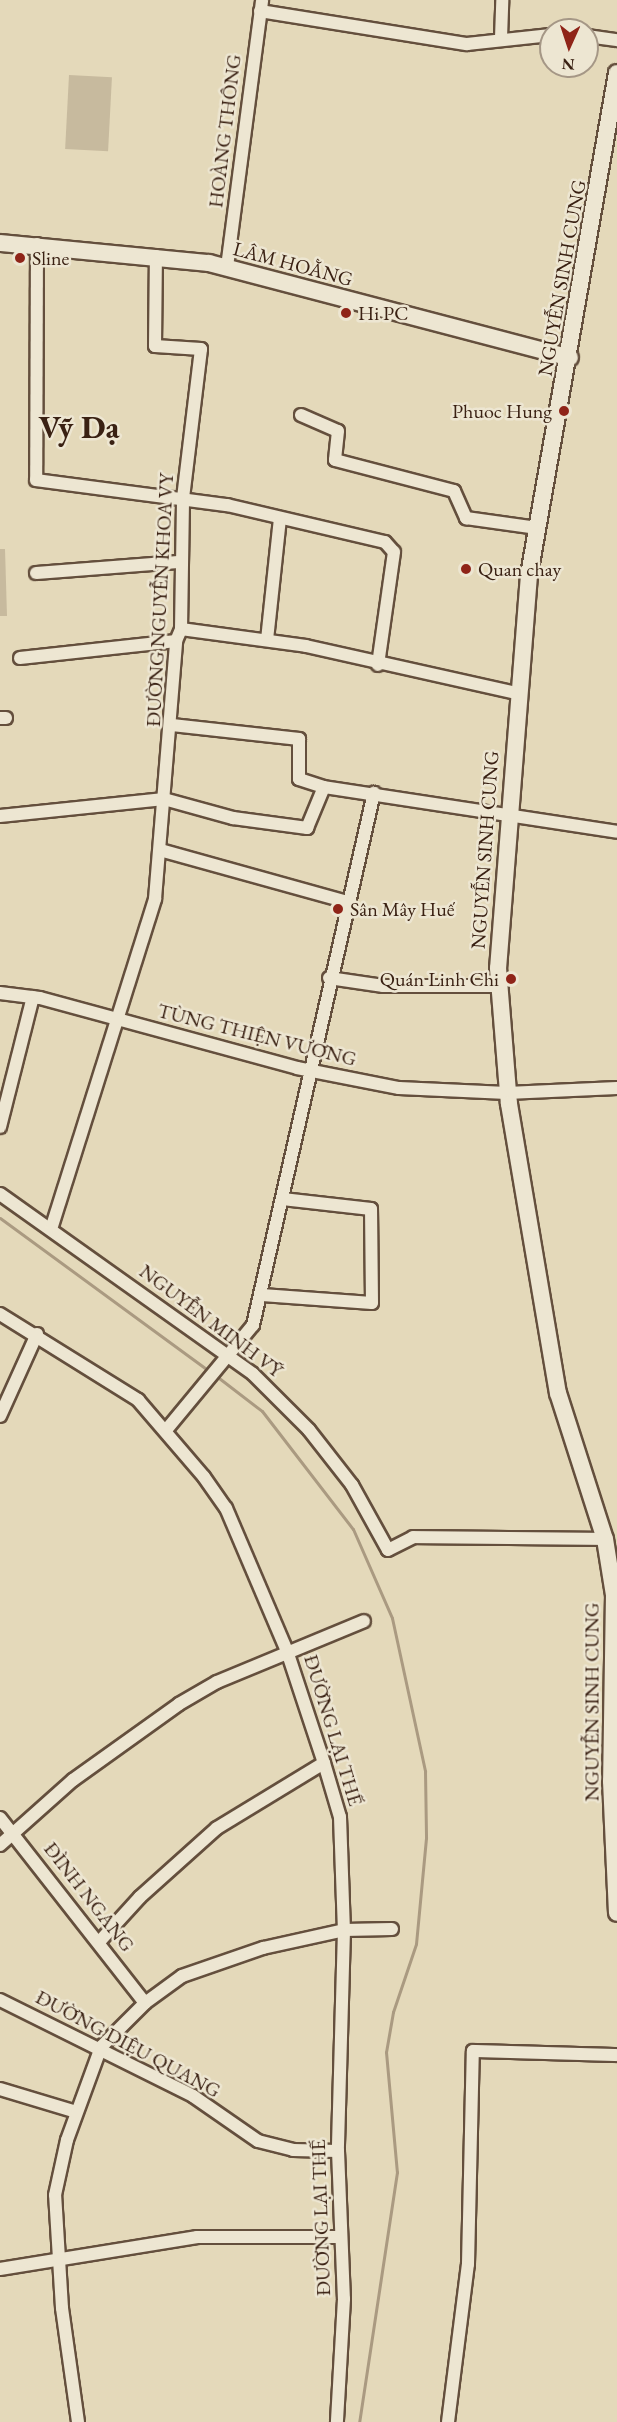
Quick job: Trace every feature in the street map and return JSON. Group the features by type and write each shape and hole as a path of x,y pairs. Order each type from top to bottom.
{"main road":[{"name":"NGUYỄN SINH CUNG","path":"617,73 570,358 537,528 517,693 499,986 507,1093 558,1393 605,1539 616,1638 611,1781 617,1913"},
{"name":"LÂM HOẰNG","path":"0,243 37,244 156,256 227,267 570,358"}],"street":[{"path":"501,39 502,0"},
{"path":"261,6 455,43 539,36"},
{"name":"HOÀNG THÔNG","path":"227,267 261,6"},
{"path":"599,38 617,40"},
{"path":"37,244 36,480 183,498 391,546 378,665"},
{"name":"ĐƯỜNG NGUYỄN KHOA VY","path":"52,1227 114,1019 155,899 172,724 176,641 181,629 179,562 183,498 201,349 155,346 156,256"},
{"path":"301,415 338,431 335,460 454,491 466,518 537,528"},
{"path":"267,640 280,519"},
{"path":"36,573 179,562"},
{"path":"181,629 267,640 517,693"},
{"path":"21,658 176,641"},
{"path":"172,724 299,738 299,778 324,787 614,832"},
{"path":"0,816 164,799 233,818 307,828 324,787"},
{"path":"166,1429 209,1384 253,1324 262,1295 283,1199 328,978 348,902 360,874 374,794"},
{"path":"159,850 348,902"},
{"path":"328,978 383,986 499,986"},
{"name":"TÙNG THIỆN VƯƠNG","path":"0,993 33,997 310,1071 399,1088 507,1093 617,1088"},
{"path":"0,1127 33,997"},
{"name":"NGUYỄN MINH VỸ","path":"0,1194 52,1227 226,1363 253,1374 309,1430 352,1485 388,1550 413,1537 605,1539"},
{"path":"262,1295 372,1303 371,1209 283,1199"},
{"name":"ĐƯỜNG LẠI THẾ","path":"0,1314 37,1334 138,1400 166,1429 226,1508 287,1651 324,1763 340,1817 344,1930 338,2151 339,2237 344,2300 337,2422"},
{"path":"0,1416 37,1334"},
{"path":"0,1845 73,1780 164,1714 217,1682 287,1651 364,1621"},
{"path":"100,1941 140,1897 217,1828 324,1763"},
{"name":"ĐÌNH NGANG","path":"0,1818 100,1941 145,2003"},
{"path":"78,2422 58,2264 55,2195 76,2112 100,2047 145,2003 182,1976 226,1959 344,1930 392,1929"},
{"name":"ĐƯỜNG DIỆU QUANG","path":"0,2000 100,2047 193,2096 258,2141 293,2151 338,2151"},
{"path":"448,2422 468,2264 473,2051 617,2055"},
{"path":"0,2089 76,2112"},
{"path":"0,2269 58,2264 197,2237 339,2237"}],"shaded area":[{"path":"69,75 112,77 108,151 65,149"},
{"path":"0,549 5,549 7,616 0,616"}],"waterway":[{"path":"0,1218 209,1371"},
{"path":"215,1375 262,1411 353,1529 392,1618 425,1771 426,1838 416,1944 393,2012 386,2052 397,2172 359,2422"}],"place":[{"name":"Sline","path":"20,258"},
{"name":"Hi PC","path":"346,313"},
{"name":"Phuoc Hung","path":"564,411"},
{"name":"Quan chay","path":"466,569"},
{"name":"Sân Mây Huế","path":"338,909"},
{"name":"Quán Linh Chi","path":"511,979"}],"district":[{"name":"Vỹ Dạ","path":"79,427"}]}
